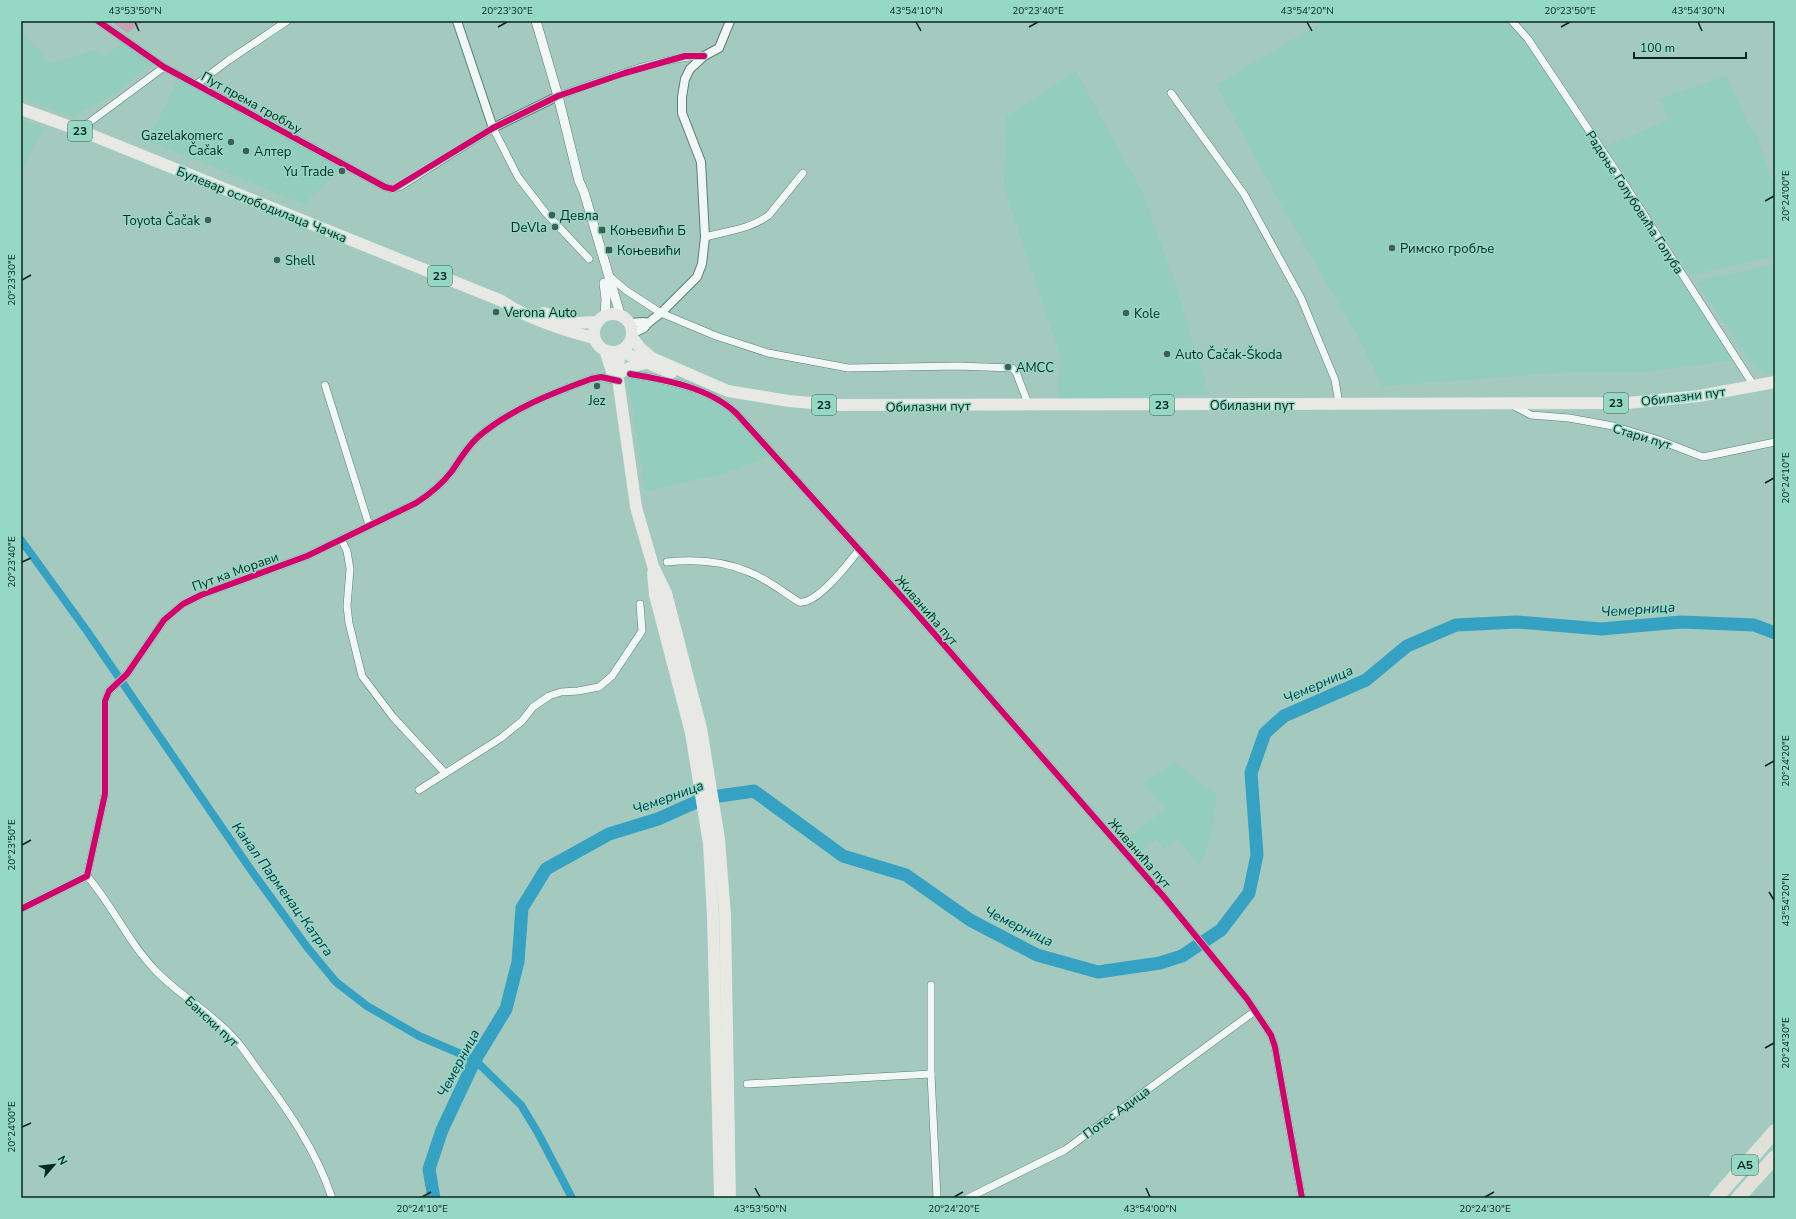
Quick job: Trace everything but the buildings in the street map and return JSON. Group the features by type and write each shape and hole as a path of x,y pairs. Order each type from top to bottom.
{"highway":[{"name":"A5","path":"1716,1198 1775,1132"},
{"name":"A5","path":"1738,1198 1775,1157"},
{"path":"1743,1198 1775,1157"}],"main road":[{"path":"536,21 558,96 579,181 579,192 604,274 620,314"},
{"name":"Булевар ослободилаца Чачка","path":"21,109 79,130 502,301 509,306 566,330 594,338"},
{"path":"604,274 606,291 601,318 594,328 594,338 599,346 605,350 612,372 621,377"},
{"name":"Булевар ослободилаца Чачка","path":"502,301 511,301 573,323 601,318"},
{"name":"23","path":"601,318 611,314 620,314 645,353 652,358 722,393"},
{"path":"632,331 629,345 620,351 621,377 636,507 653,566 666,593 696,730 724,915 730,1198"},
{"name":"23","path":"605,350 620,351 722,393"},
{"path":"621,377 631,367 646,363"},
{"name":"Обилазни пут","path":"722,393 821,404 870,406 1510,404 1655,402 1705,395 1775,382"},
{"path":"714,842 713,917 720,1198"}],"street":[{"name":"Пут према гробљу","path":"98,21 164,67 198,84 385,187 394,189 401,186 493,128"},
{"path":"198,84 229,60 287,21"},
{"path":"457,21 493,128 518,177 545,212 588,259"},
{"path":"632,331 644,328 661,313 697,278 702,264 705,237 701,162 682,113 685,79 690,69 704,56 719,48 730,21"},
{"name":"Радоње Голубовића Голуба","path":"1512,21 1528,39 1598,144 1754,386"},
{"path":"493,128 558,96 624,73 685,56 704,56"},
{"path":"79,130 164,67"},
{"path":"1171,93 1244,194 1301,298 1335,380 1339,404"},
{"path":"705,237 751,225 763,220 769,215 803,173"},
{"path":"604,274 661,313 680,323 749,348 848,368 958,366 1012,368 1016,372 1029,406"},
{"name":"Живанића пут","path":"591,379 601,377 621,377 722,393 736,413 860,550 1174,910 1215,958 1255,1011"},
{"name":"Пут ка Морави","path":"87,876 105,794 105,701 109,691 123,678 164,620 182,604 192,599 307,556 430,494 443,481 462,454 478,437 518,409 591,379"},
{"path":"325,385 369,525"},
{"name":"Стари пут","path":"1510,404 1531,415 1565,418 1614,426 1659,440 1703,457 1775,442"},
{"path":"341,539 347,551 350,568 347,606 349,623 362,676 393,717 444,773"},
{"path":"667,562 688,560 710,561 749,572 799,602 805,603 813,599 824,589 860,550"},
{"path":"419,790 501,738 522,721 533,707 549,696 561,692 578,691 599,687 607,680 642,631 640,604"},
{"path":"21,909 87,876"},
{"name":"Бански пут","path":"87,876 95,885 128,937 157,972 232,1036 255,1066 285,1106 309,1145 326,1179 332,1198"},
{"path":"931,985 931,1074 938,1198"},
{"path":"1255,1011 1271,1035 1275,1047 1302,1198"},
{"name":"Потес Адица","path":"968,1198 1065,1150 1255,1011"},
{"path":"746,1084 931,1074"}],"shaded area":[{"path":"111,21 144,21 127,33"},
{"path":"1324,21 1510,21 1577,118 1734,360 1646,372 1568,372 1382,386 1360,340 1283,208 1216,85"},
{"path":"21,30 51,64 95,50 105,57 123,42 152,64 113,95 72,117 21,97"},
{"path":"1076,71 1142,192 1174,280 1209,394 1058,400 1060,356 1004,187 1006,117"},
{"path":"1726,76 1751,130 1754,130 1775,189 1775,256 1690,275 1606,146 1669,120 1660,99"},
{"path":"178,78 344,165 304,204 149,141"},
{"path":"21,119 44,128 21,172"},
{"path":"1775,264 1775,374 1771,375 1755,367 1696,282"},
{"path":"628,376 684,388 708,395 733,414 743,427 772,455 731,471 645,492"},
{"path":"1174,762 1217,795 1211,834 1199,865 1178,839 1164,849 1156,839 1137,854 1123,841 1166,809 1149,791 1144,783"}],"waterway":[{"name":"Канал Парменац-Катрга","path":"21,540 87,631 251,870 307,947 336,982 367,1006 419,1036 475,1060 521,1105 538,1133 572,1198"},
{"name":"Чемерница","path":"434,1198 429,1169 442,1130 475,1060 506,1009 518,962 522,908 546,869 609,834 658,819 705,798 754,791 843,856 906,875 970,920 1037,955 1098,972 1160,963 1182,956 1221,930 1249,893 1257,855 1251,773 1265,733 1284,716 1366,680 1407,646 1456,625 1517,622 1601,629 1681,622 1754,625 1775,633"}],"cycle path":[{"path":"98,21 164,67 385,187 393,189 493,128 558,96 625,73 685,56 704,56"},
{"path":"630,374 672,382 700,391 725,404 736,413 910,606 1164,897 1247,999 1271,1035 1275,1047 1302,1198"},
{"path":"21,909 87,876 105,794 105,701 109,691 127,674 164,620 183,604 201,595 307,556 416,503 444,480 478,437 490,427 517,410 546,396 591,379 601,377 619,381"}],"place":[{"name":"Gazelakomerc Čačak","path":"231,142"},
{"name":"Алтер","path":"246,151"},
{"name":"Yu Trade","path":"342,171"},
{"name":"Девла","path":"552,215"},
{"name":"Toyota Čačak","path":"208,220"},
{"name":"DeVla","path":"555,227"},
{"name":"Коњевићи Б","path":"602,230"},
{"name":"Римско гробље","path":"1392,248"},
{"name":"Коњевићи","path":"609,250"},
{"name":"Shell","path":"277,260"},
{"name":"Verona Auto","path":"496,312"},
{"name":"Kole","path":"1126,313"},
{"name":"Auto Čačak-Škoda","path":"1167,354"},
{"name":"АМСС","path":"1008,367"},
{"name":"Jez","path":"597,386"}]}
